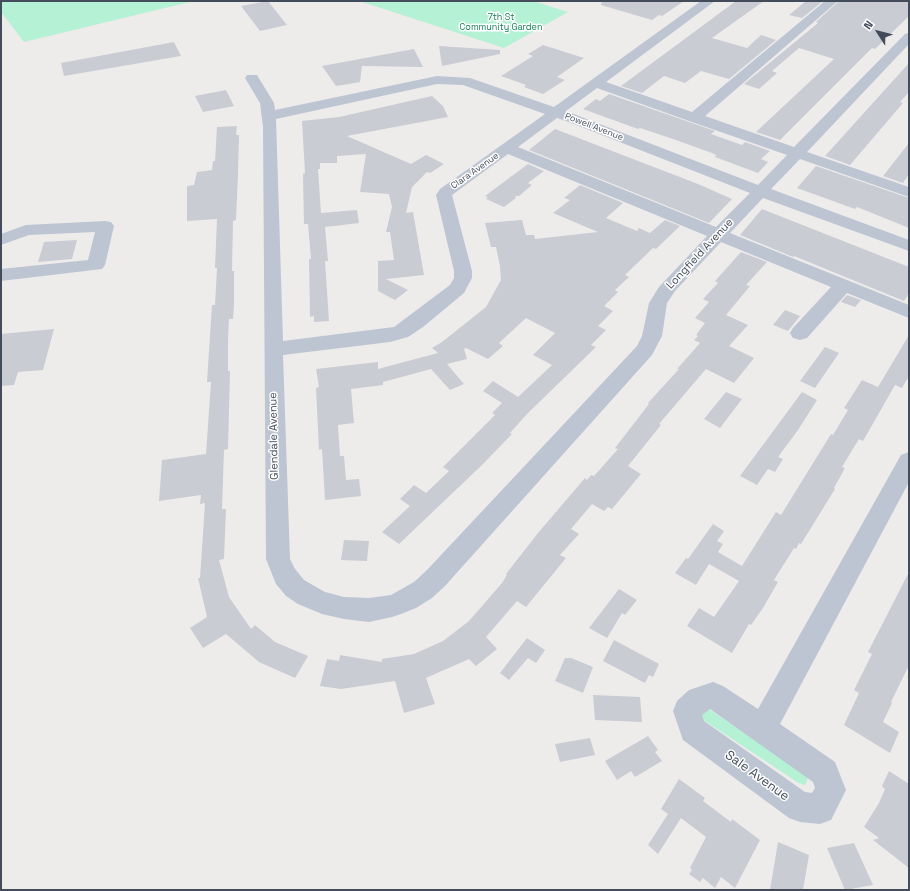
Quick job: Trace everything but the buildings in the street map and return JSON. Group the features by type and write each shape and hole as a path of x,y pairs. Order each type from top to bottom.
{"street":[{"name":"Clara Avenue","path":"273,349 390,335 401,332 416,322 457,289 463,278 463,271 444,195 446,192 709,1"},
{"path":"694,118 832,1"},
{"name":"Longfield Avenue","path":"469,542 645,350 652,336 656,312 662,296 718,234 909,37"},
{"name":"Glendale Avenue","path":"252,78 268,103 269,116 278,559 284,576 295,588 322,603 344,608 369,610 392,606 407,600 423,590 469,542"},
{"name":"Powell Avenue","path":"269,116 425,82 447,79 474,83 909,246"},
{"path":"595,83 909,192"},
{"path":"507,148 909,312"},
{"path":"1,240 26,230 104,226 96,265 1,274"},
{"path":"800,333 843,286"},
{"path":"762,729 909,461"},
{"name":"Sale Avenue","path":"713,695 762,729 825,772 831,790 820,809 800,807 693,730 687,711 699,700 713,695"}],"green space":[{"path":"194,1 24,42 1,12 1,2"},
{"name":"7th St Community Garden","path":"359,1 533,1 568,12 504,48"},
{"path":"707,708 804,772 808,777 806,784 804,785 797,782 702,719 697,709"}]}
